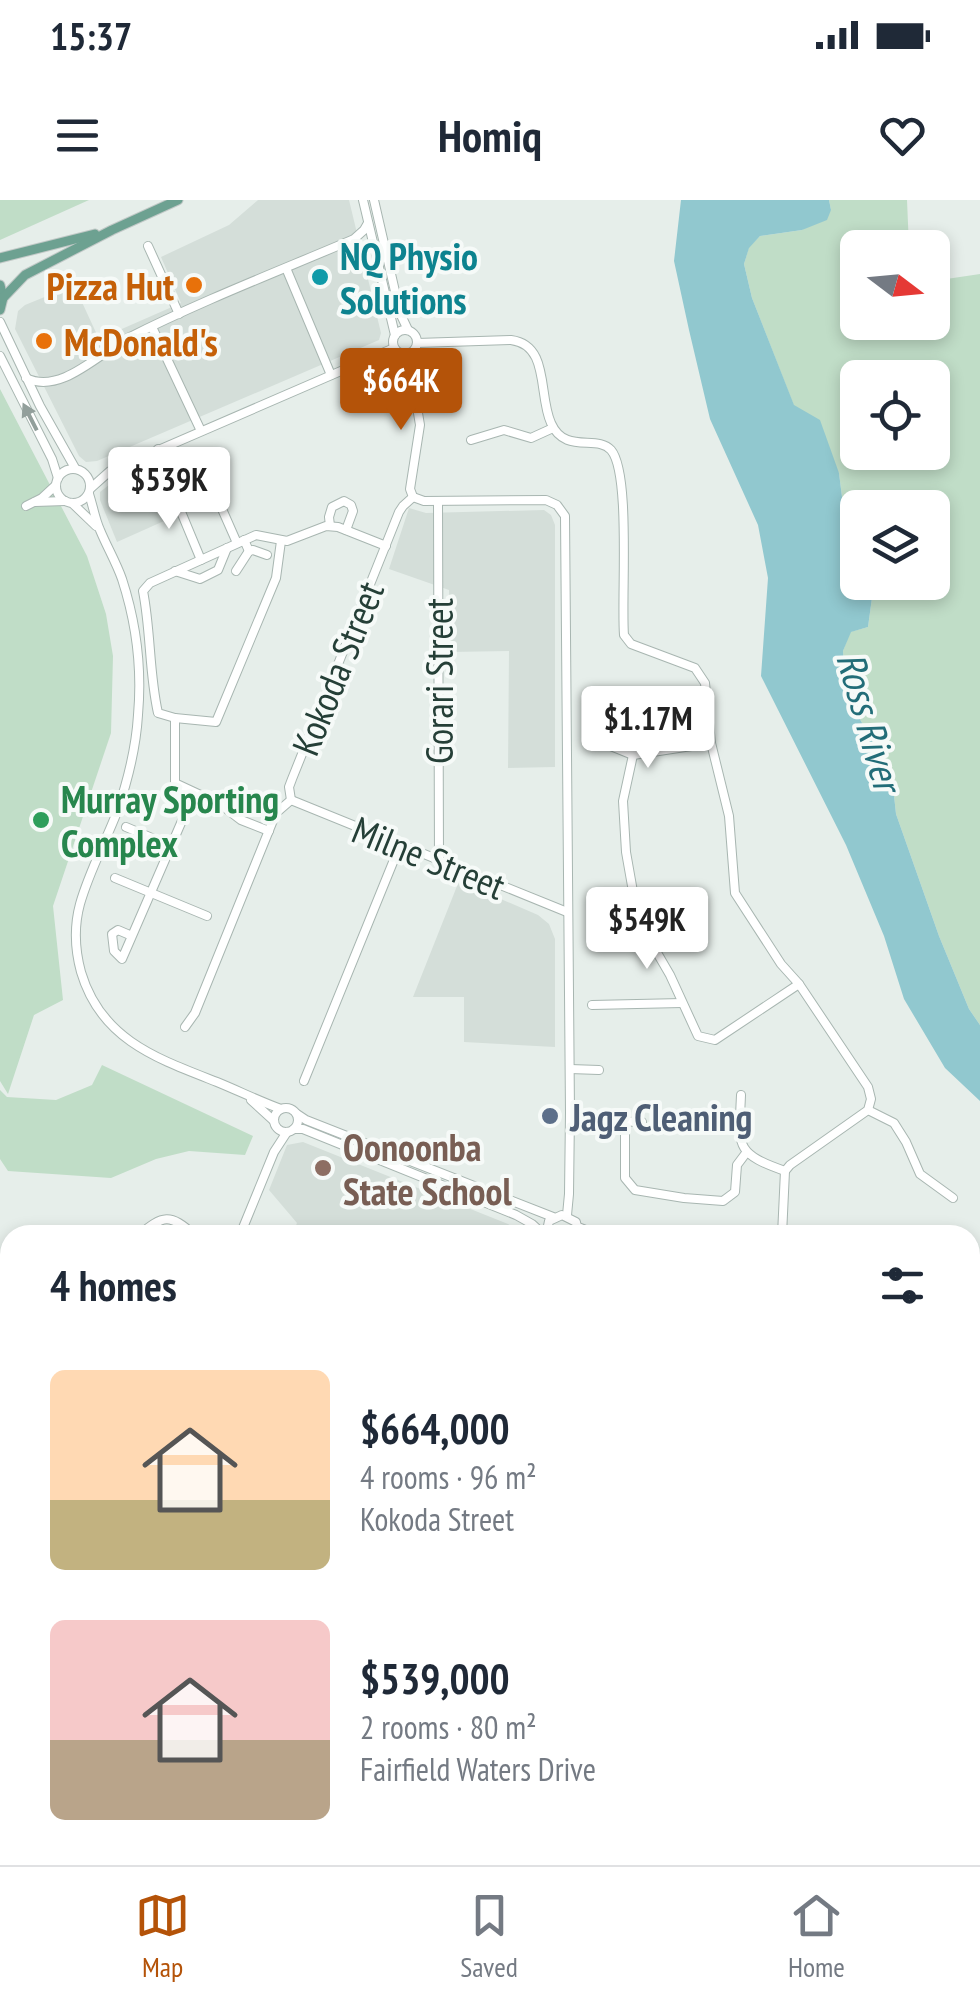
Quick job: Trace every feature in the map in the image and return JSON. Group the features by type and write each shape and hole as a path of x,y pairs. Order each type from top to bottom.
{"main road":[{"path":"3,298 25,275 178,200"},
{"path":"0,258 112,230"},
{"path":"0,285 0,310"}],"street":[{"path":"362,200 395,335"},
{"path":"374,200 400,314 417,343 408,354 400,354 392,341 395,335 408,330"},
{"path":"26,378 50,383 179,314 354,238 368,222"},
{"path":"354,238 370,244 380,269"},
{"path":"380,269 380,247 384,242"},
{"path":"148,246 179,314"},
{"path":"286,268 331,375"},
{"path":"0,322 40,406 90,482 100,529 132,614 137,649 138,714 128,777 79,908 78,962 88,993 124,1038 148,1053 248,1097 292,1108 306,1120 553,1218 567,1216 577,1225"},
{"path":"152,327 201,431"},
{"path":"417,343 522,341 530,346 538,363 546,410 555,432 570,442 604,445 612,451 619,467 624,635 632,644 695,668 705,683 711,743 730,816 735,893 780,964 799,984 868,1087 871,1100 868,1110 785,1171 782,1225"},
{"path":"110,471 65,470 31,504 82,501 110,471 394,348"},
{"name":"Kokoda Street","path":"185,1027 196,1013 278,809 291,800 292,778 402,506 414,497 410,489 420,425 408,354"},
{"path":"0,356 52,459 58,494 100,529"},
{"path":"40,406 50,383"},
{"path":"471,440 504,430 531,438 553,428"},
{"path":"154,451 159,472 172,490 201,560"},
{"path":"414,497 424,501 546,500 562,510 566,523 570,1069 567,1216"},
{"path":"218,500 249,552"},
{"name":"Gorari Street","path":"438,501 438,861"},
{"path":"330,526 332,507 348,502 353,511 346,530"},
{"path":"280,541 276,578 216,722 158,713 142,591 150,582 256,535 293,540 330,526 386,546"},
{"path":"175,572 200,579 218,570 227,548"},
{"path":"236,571 249,552 267,555"},
{"path":"175,718 175,783 269,831"},
{"path":"591,738 633,754 711,743"},
{"path":"633,754 623,801 626,852 638,920 670,975 698,1036 715,1040 799,984"},
{"path":"132,936 194,793"},
{"name":"Milne Street","path":"291,800 568,912"},
{"path":"126,827 171,846"},
{"path":"304,1081 400,845"},
{"path":"115,878 207,916"},
{"path":"592,1005 682,1003"},
{"path":"570,1069 598,1070"},
{"path":"742,1095 739,1139 746,1154 785,1171"},
{"path":"248,1097 276,1125 291,1131 303,1129 516,1215 530,1225"},
{"path":"274,1152 275,1114 281,1108"},
{"path":"868,1110 894,1122 920,1174 953,1198"},
{"path":"244,1225 274,1152 299,1120 297,1114"},
{"path":"608,1121 642,1122"},
{"path":"625,1121 625,1178 636,1190 723,1201 735,1192 737,1164 746,1154"},
{"path":"152,1225 168,1218 182,1225"},
{"path":"547,1225 553,1218"}],"shaded area":[{"path":"258,200 349,200 381,333 379,340 97,461 86,462 79,456 15,329 18,311 74,285 99,339 181,303 161,257 229,225"},
{"path":"153,467 173,517 117,542 100,492"},
{"path":"409,508 426,513 544,510 551,515 555,525 555,767 508,768 509,651 450,652 449,590 389,569"},
{"path":"459,881 538,915 549,924 555,939 555,1047 464,1042 464,997 413,997"},
{"name":"Oonoonba State School","path":"303,1142 510,1225 296,1225 269,1190 287,1145"}],"green space":[{"path":"0,200 89,200 0,240"},
{"path":"829,200 907,200 908,230 840,230 840,340 950,340 950,278 980,274 980,1025 969,1009 939,936 896,814 892,777 846,694 843,651 850,632 868,627 872,600 950,600 950,490 841,490 839,473 794,406 752,298 744,264 749,247 760,236 802,230 831,210"},
{"name":"Murray Sporting Complex","path":"0,389 87,556 106,614 113,656 111,733 53,906 63,1000 34,1015 8,1094 0,1081"},
{"path":"102,1065 253,1136 245,1155 189,1151 156,1159 111,1178 8,1171 0,1159 0,1090 7,1097 56,1100 92,1085"}],"water":[{"path":"681,200 829,200 827,220 802,230 760,236 749,248 744,264 752,298 794,405 820,420 839,473 840,600 872,600 868,627 851,632 843,651 846,694 892,777 896,814 939,936 969,1009 980,1025 980,1101 945,1068 904,999 884,936 846,845 761,676 768,578 758,525 710,419 674,261"}],"place":[{"name":"NQ Physio Solutions","path":"320,277"},
{"name":"Pizza Hut","path":"194,285"},
{"name":"McDonald's","path":"44,341"},
{"name":"Murray Sporting Complex","path":"41,820"},
{"name":"Jagz Cleaning","path":"550,1116"},
{"name":"Oonoonba State School","path":"323,1168"}],"water label":[{"name":"Ross River","path":"870,721"}]}
